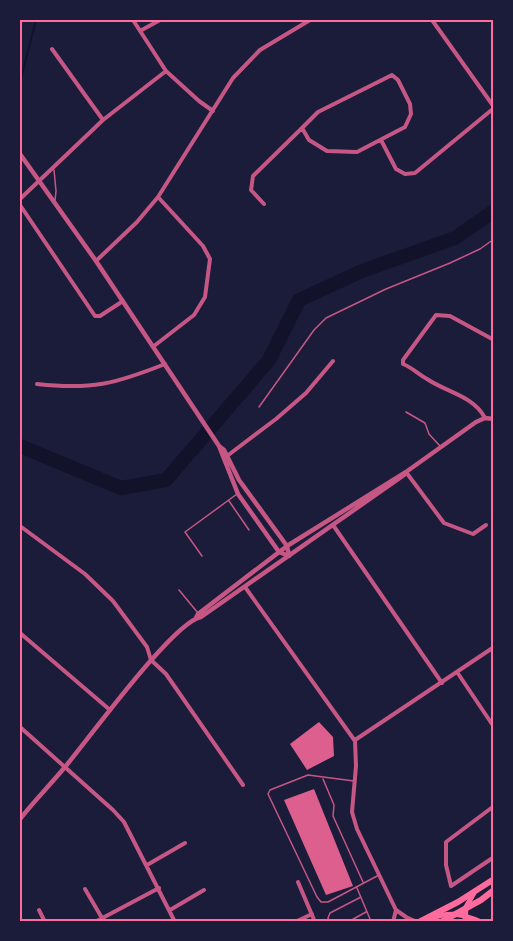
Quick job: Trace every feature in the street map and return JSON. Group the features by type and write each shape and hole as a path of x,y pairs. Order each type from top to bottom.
{"main road":[{"path":"419,921 475,892 494,879"},
{"path":"441,921 482,900 494,890"},
{"path":"465,918 466,907 475,892"},
{"path":"419,921 442,914 455,913 465,918 481,921"}],"street":[{"path":"133,20 166,71 213,111"},
{"path":"140,31 160,20"},
{"path":"96,261 137,222 158,197 233,78 260,50 310,20"},
{"path":"381,140 396,169 405,174 415,173 494,108 432,20"},
{"path":"52,49 103,120"},
{"path":"20,199 103,120 166,71"},
{"path":"264,204 251,190 253,176 318,112 392,75 398,80 410,104 411,114 405,127 357,152 327,151 309,140 302,128"},
{"path":"20,154 154,346 227,456 239,480 287,546 289,556"},
{"path":"154,346 194,315 205,297 210,259 203,246 158,197"},
{"path":"20,206 95,316 100,316 123,301"},
{"path":"485,418 474,403 428,380 418,371 404,364 403,360 436,315 450,316 494,340"},
{"path":"227,456 306,393 333,361"},
{"path":"37,384 90,387 129,378 165,364"},
{"path":"20,819 151,660 197,616 287,546 406,472 476,422 485,418 494,419"},
{"path":"219,446 238,494 279,552 289,556"},
{"path":"197,616 201,617 406,472"},
{"path":"406,472 444,523 473,534 486,525"},
{"path":"333,525 442,683"},
{"path":"20,526 86,574 113,600 147,647 151,660 166,674 243,785"},
{"path":"240,581 355,741 356,766 352,812 357,829 396,910 406,917 419,921"},
{"path":"20,633 110,710"},
{"path":"355,741 494,647"},
{"path":"457,672 494,727"},
{"path":"20,727 124,822 175,921"},
{"path":"494,806 446,842 446,865 451,886 494,857"},
{"path":"147,865 185,843"},
{"path":"298,882 315,921"},
{"path":"95,921 159,888"},
{"path":"85,890 102,918"},
{"path":"170,910 204,890"},
{"path":"39,910 45,921"},
{"path":"393,921 396,910"},
{"path":"295,921 312,914"}],"lane":[{"path":"53,167 56,177 54,202"},
{"path":"259,407 314,330 326,318 470,253 494,239"},
{"path":"406,412 425,423 429,434 440,447"},
{"path":"202,556 185,532 238,494"},
{"path":"228,500 249,530"},
{"path":"179,590 197,616"},
{"path":"355,781 308,775 270,790 268,794 321,902 328,902 380,875"},
{"path":"323,778 334,805 333,816 363,883"},
{"path":"357,887 370,919"},
{"path":"329,921 330,913 361,897"},
{"path":"348,921 367,912"}],"building":[{"path":"319,722 333,737 334,756 307,770 290,744"},
{"path":"314,789 353,886 326,895 284,800"}],"waterway":[{"path":"20,82 36,20"},
{"path":"20,446 121,488 166,480 269,360 299,300 362,271 455,238 494,211"}]}
